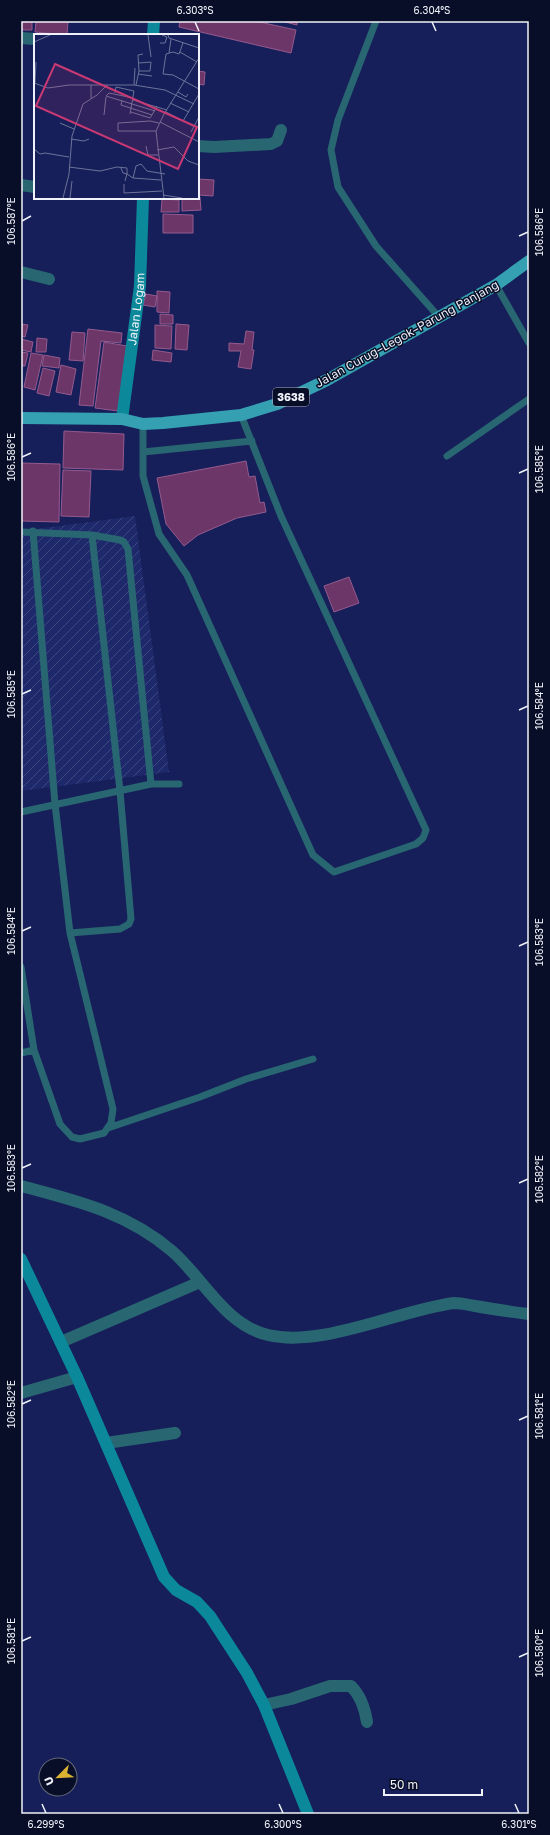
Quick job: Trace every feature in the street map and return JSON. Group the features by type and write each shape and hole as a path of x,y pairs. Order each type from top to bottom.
{"main road":[{"name":"Jalan Curug–Legok–Parung Panjang","path":"21,418 122,419 143,424 241,415 277,404 327,380 496,285 529,261"}],"street":[{"path":"153,34 154,21"},
{"path":"21,38 34,39"},
{"path":"199,146 214,147 271,144 277,141 281,130"},
{"path":"21,185 34,187"},
{"name":"Jalan Logam","path":"122,419 140,286 143,199"},
{"path":"21,272 49,279"},
{"path":"21,1186 93,1205 140,1228 172,1251 232,1315 245,1325 258,1332 282,1337 322,1335 456,1303 529,1314"},
{"path":"21,1259 77,1377 164,1577 176,1590 197,1602 210,1616 247,1673 264,1705 308,1814"},
{"path":"61,1342 200,1282"},
{"path":"21,1393 77,1377"},
{"path":"106,1443 175,1433"},
{"path":"264,1705 291,1699 330,1686 351,1686 356,1691 365,1710 367,1722"}],"lane":[{"path":"376,21 338,120 331,150 338,187 376,246 439,317"},
{"path":"496,285 529,343"},
{"path":"447,456 529,399"},
{"path":"143,424 144,476 159,534 187,575 313,855 334,872 416,844 423,838 426,830 281,516 241,415"},
{"path":"143,452 252,441"},
{"path":"21,967 34,1050 57,1118 72,1137 80,1139 104,1133 111,1123 113,1109 70,933 55,804 33,531"},
{"path":"21,532 33,531 92,535 120,540 126,545 128,549 151,784"},
{"path":"70,933 120,929 129,924 131,919 120,791 92,535"},
{"path":"21,812 151,784 179,784"},
{"path":"21,1053 34,1050"},
{"path":"108,1128 200,1097 246,1079 313,1060"}],"shaded area":[{"path":"135,516 169,772 21,791 21,531"}],"building":[{"path":"21,21 32,21 32,30 21,30"},
{"path":"36,21 68,21 67,34 35,32"},
{"path":"180,21 255,21 296,30 291,53 179,27"},
{"path":"281,21 297,21 297,25"},
{"path":"199,71 205,72 204,85 199,84"},
{"path":"199,179 214,180 213,196 199,195"},
{"path":"199,197 201,210 182,211 182,199 199,199"},
{"path":"162,199 179,200 179,212 161,212"},
{"path":"163,214 193,215 193,233 163,233"},
{"path":"157,291 170,292 169,313 157,312"},
{"path":"146,294 157,296 155,307 143,305"},
{"path":"160,314 173,315 173,324 160,324"},
{"path":"21,324 28,325 25,337 21,336"},
{"path":"176,324 189,325 187,350 175,349"},
{"path":"155,325 172,326 171,349 155,348"},
{"path":"88,329 122,333 121,343 101,341 93,406 79,405"},
{"path":"246,331 254,332 252,350 254,350 251,369 238,367 241,351 229,351 229,343 244,344"},
{"path":"72,332 85,333 83,361 69,360"},
{"path":"37,338 47,339 46,352 36,352"},
{"path":"21,339 33,342 31,352 21,350"},
{"path":"104,342 127,346 118,411 95,408"},
{"path":"153,350 172,353 171,362 152,360"},
{"path":"21,352 28,353 25,366 21,366"},
{"path":"31,353 43,355 35,390 24,387"},
{"path":"44,355 60,358 59,368 42,366"},
{"path":"61,365 76,369 71,395 56,392"},
{"path":"43,368 55,371 49,396 37,393"},
{"path":"64,431 124,434 123,470 63,468"},
{"path":"246,461 249,477 255,476 260,503 264,502 266,512 237,518 198,535 184,546 166,524 157,478"},
{"path":"21,463 60,464 59,522 21,521"},
{"path":"63,470 91,471 89,517 61,516"},
{"path":"349,577 359,603 334,612 324,586"}]}
